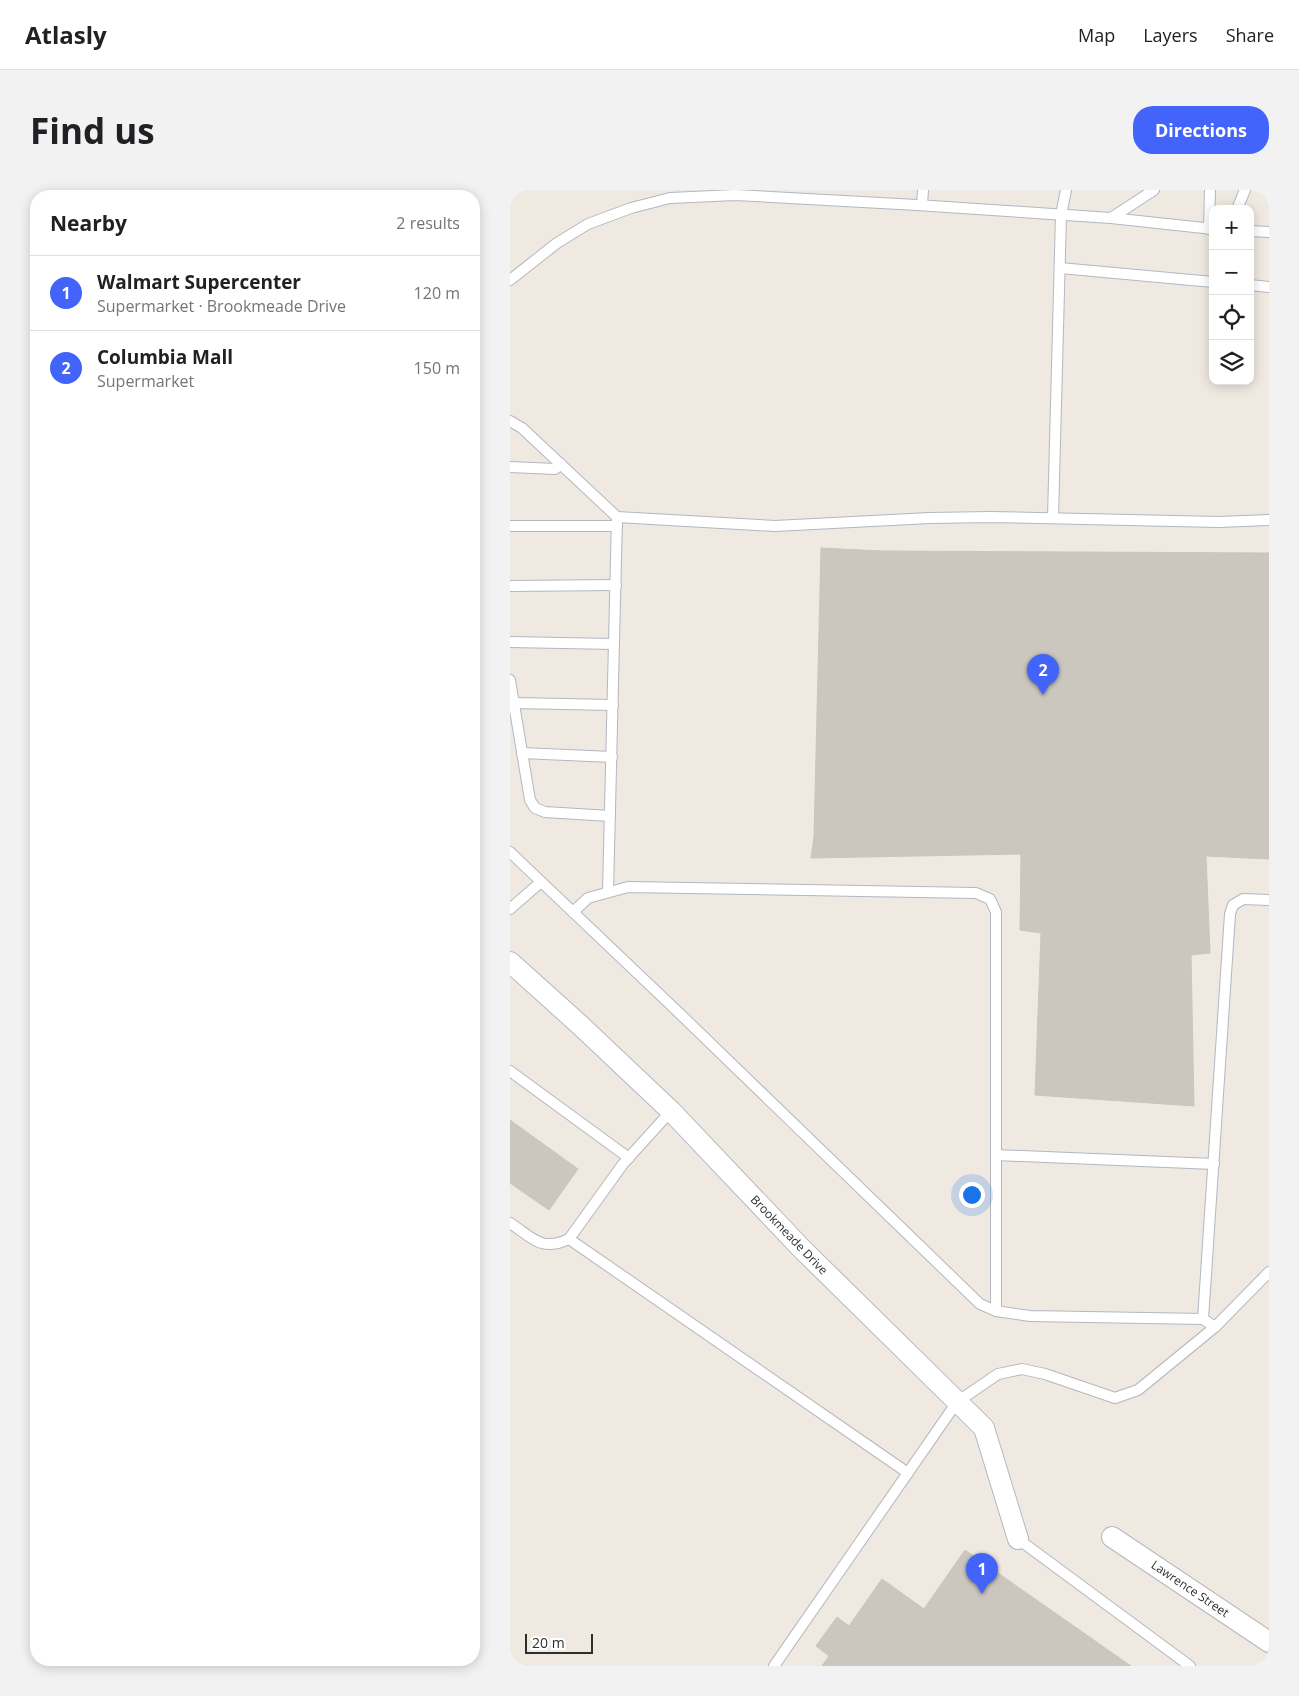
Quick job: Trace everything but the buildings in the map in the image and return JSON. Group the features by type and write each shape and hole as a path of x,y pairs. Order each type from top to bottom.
{"street":[{"name":"Brookmeade Drive","path":"510,962 671,1111 801,1248 984,1428 1018,1539"},
{"name":"Lawrence Street","path":"1112,1537 1269,1642"}],"lane":[{"path":"922,205 923,190"},
{"path":"1053,518 1062,215 1066,190"},
{"path":"1111,218 1154,190"},
{"path":"1210,190 1210,205"},
{"path":"1239,205 1245,190"},
{"path":"510,280 557,243 588,224 630,208 670,198 735,195 922,205 1111,218 1209,229"},
{"path":"1254,231 1269,232"},
{"path":"1060,268 1209,282"},
{"path":"1254,286 1269,287"},
{"path":"510,421 522,428 561,464 617,522 608,892"},
{"path":"510,467 554,468 561,464"},
{"path":"510,526 617,522 775,526 930,518 992,517 1219,522 1269,520"},
{"path":"510,586 616,585"},
{"path":"510,642 614,644"},
{"path":"510,680 530,800 535,808 545,812 610,816"},
{"path":"514,703 613,705"},
{"path":"522,754 612,757"},
{"path":"510,852 980,1304 996,1312 1030,1316 1204,1319 1215,1327"},
{"path":"510,910 541,882"},
{"path":"572,912 588,898 628,887 966,892 976,893 990,899 996,912 996,1312"},
{"path":"1204,1319 1230,914 1234,904 1243,899 1269,900"},
{"path":"510,1071 629,1158"},
{"path":"510,1223 542,1245 556,1246 569,1239 629,1158 671,1111"},
{"path":"996,1155 1214,1164"},
{"path":"569,1239 908,1473"},
{"path":"774,1666 957,1402 998,1374 1022,1368 1116,1398 1138,1390 1215,1327 1269,1272"},
{"path":"1018,1539 1190,1666"}],"place":[{"name":"Columbia Mall","path":"1043,695"},
{"name":"Walmart Supercenter","path":"982,1594"}]}
